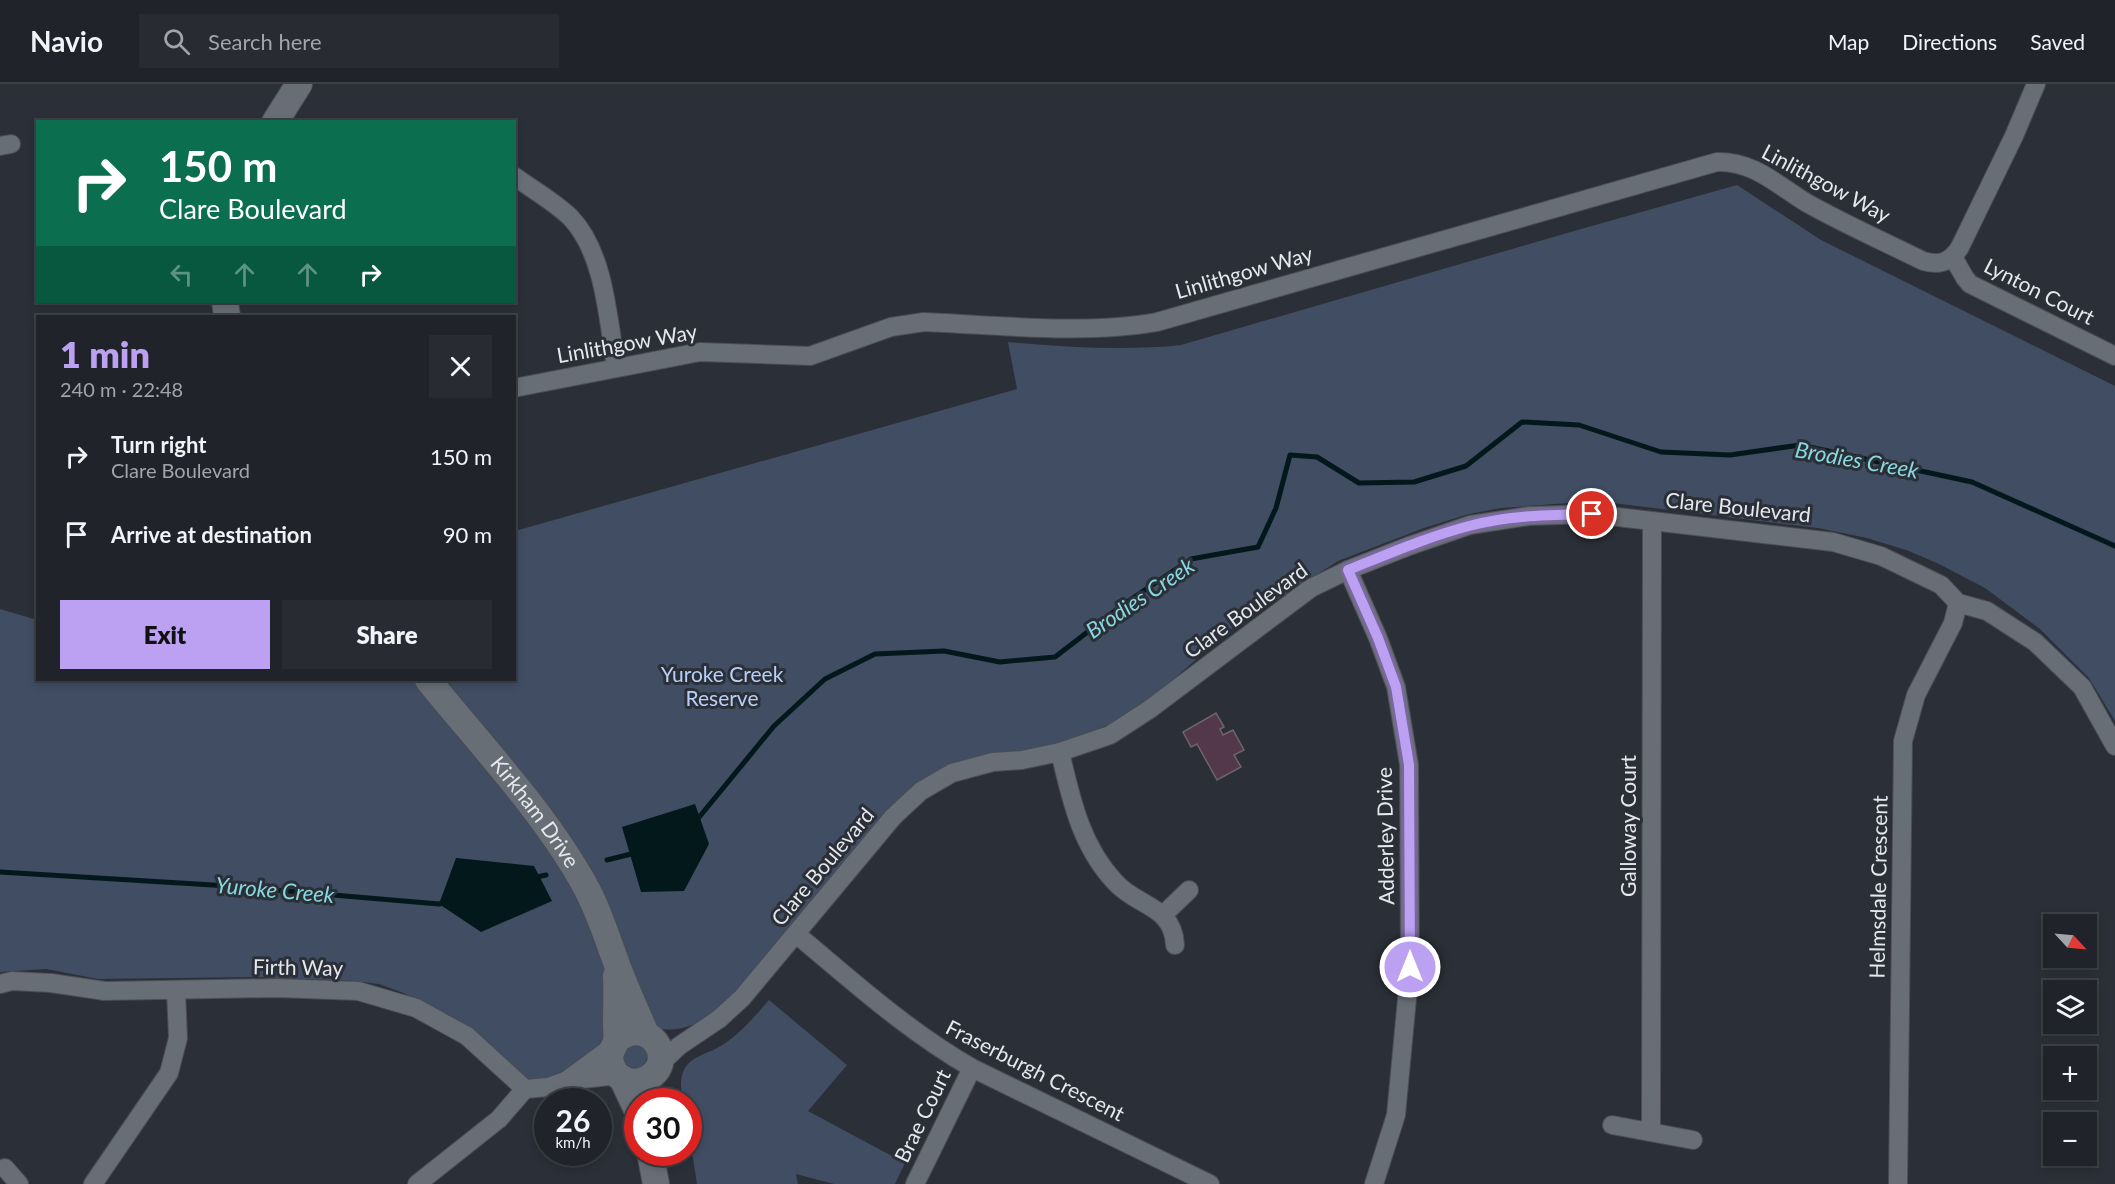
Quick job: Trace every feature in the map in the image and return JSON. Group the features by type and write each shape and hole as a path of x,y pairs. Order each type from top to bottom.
{"street":[{"path":"276,120 299,84"},
{"path":"1953,257 2014,136 2036,84"},
{"name":"Linlithgow Way","path":"516,388 700,352 810,356 891,327 924,322 1119,327 1156,322 1717,162 1738,163 1759,171 1807,203 1923,261 1936,264 1953,257"},
{"path":"516,177 569,216 584,234 600,276 616,367"},
{"name":"Lynton Court","path":"1953,257 1970,284 2115,356"},
{"name":"Clare Boulevard","path":"657,1068 699,1032 731,1009 893,817 921,791 965,768 1060,752 1110,735 1150,709 1311,588 1348,570 1470,525 1518,518 1592,514 1833,542 1881,556 1941,585 1958,603 1987,611 2035,642 2082,687 2115,746"},
{"name":"Galloway Court","path":"1651,1132 1652,521"},
{"name":"Adderley Drive","path":"1348,570 1378,638 1396,687 1409,765 1410,967 1396,1114 1374,1183"},
{"name":"Helmsdale Crescent","path":"1898,1184 1903,741 1916,695 1953,623 1958,603"},
{"name":"Kirkham Drive","path":"429,681 562,848 596,906 616,961 648,1035"},
{"path":"1060,752 1075,812 1092,851 1104,869 1127,895 1163,915 1171,926 1174,945"},
{"path":"1163,915 1190,891"},
{"name":"Fraserburgh Crescent","path":"796,934 900,1022 931,1044 972,1068 1210,1184"},
{"name":"Kirkham Drive","path":"614,1044 616,961"},
{"name":"Firth Way","path":"0,984 12,981 51,983 105,991 278,988 358,991 416,1008 467,1036 525,1089"},
{"path":"93,1184 169,1073 178,1038 176,991"},
{"path":"565,1081 630,1032 648,1035 699,1032"},
{"path":"648,1035 659,1049 654,1088"},
{"path":"614,1044 610,1062 626,1088"},
{"path":"417,1184 500,1119 525,1089 549,1087 565,1081 620,1076 636,1082 651,1077 657,1068"},
{"name":"Brae Court","path":"915,1184 972,1068"},
{"path":"1612,1125 1693,1140"},
{"path":"653,1166 656,1184"},
{"path":"5,1168 19,1184"}],"green space":[{"name":"Yuroke Creek Reserve","path":"1737,185 1821,240 2115,386 2115,721 2089,678 2040,629 1985,588 1909,551 1867,538 1818,528 1596,501 1501,508 1469,514 1424,528 1338,561 1228,631 1167,685 1133,711 1112,723 1066,742 948,767 725,1004 692,1025 664,1029 654,1027 626,958 442,681 516,681 516,531 1017,389 1008,342 1116,348 1181,345"},
{"path":"0,609 36,620 36,681 414,681 502,786 568,870 599,943 612,997 610,1021 591,1057 538,1081 525,1079 470,1028 449,1015 379,984 253,977 98,979 46,969 0,972"},
{"path":"769,1000 847,1065 808,1111 905,1163 895,1184 834,1184 796,1174 798,1184 697,1184 694,1166 702,1166 702,1088 682,1088 683,1072 691,1061 717,1048 745,1026"},
{"path":"635,1044 643,1048 647,1056 643,1064 635,1068 627,1064 623,1056 627,1048"}],"shaded area":[{"path":"695,804 709,844 684,891 641,892 622,827"},
{"path":"456,858 534,866 552,901 481,932 439,904"}],"building":[{"path":"1216,713 1224,727 1220,729 1223,735 1233,730 1244,750 1234,755 1241,767 1217,780 1197,744 1191,747 1183,732"}],"waterway":[{"name":"Brodies Creek","path":"696,821 774,726 825,679 875,654 944,651 1000,662 1055,657 1124,604 1191,559 1258,547 1276,508 1290,455 1317,457 1359,483 1414,482 1466,466 1522,422 1579,425 1661,452 1730,455 1800,445 1972,482 2115,546"},
{"name":"Brodies Creek","path":"607,860 635,853"},
{"name":"Yuroke Creek","path":"0,872 229,886 439,904 446,902"},
{"name":"Yuroke Creek","path":"533,878 546,875"}],"route":[{"path":"1410,967 1409,765 1396,687 1378,638 1348,570 1470,525 1529,516 1592,514"}]}
